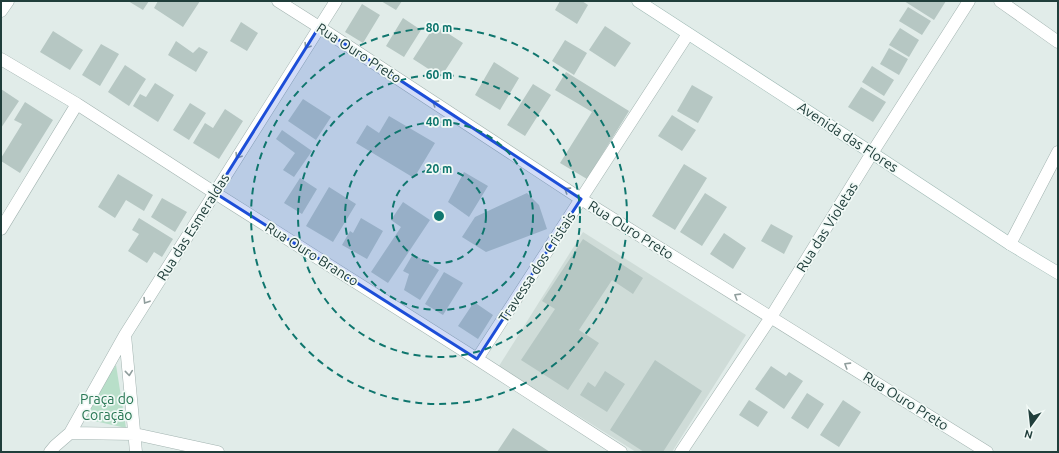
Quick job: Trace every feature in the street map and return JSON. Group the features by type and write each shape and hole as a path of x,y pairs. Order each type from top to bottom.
{"street":[{"path":"1,11 8,1"},
{"name":"Rua Ouro Preto","path":"278,1 581,199 987,452"},
{"name":"Rua das Esmeraldas","path":"50,452 70,433 125,335 336,1"},
{"name":"Avenida das Flores","path":"638,1 1010,244 1058,273"},
{"name":"Rua das Violetas","path":"681,452 771,317 872,153 969,1"},
{"path":"1000,1 1058,42"},
{"name":"Travessa dos Cristais","path":"477,359 688,34"},
{"name":"Rua Ouro Branco","path":"1,59 77,104 621,452"},
{"path":"1,229 77,104"},
{"path":"1010,244 1058,152"},
{"path":"125,335 136,452"},
{"path":"70,433 135,434 218,452"}],"highlighted area":[{"path":"319,27 581,199 477,359 215,193"}],"shaded area":[{"path":"583,232 746,335 672,452 636,452 499,366"}],"green space":[{"name":"Praça do Coração","path":"116,365 126,428 81,418"}],"building":[{"path":"128,1 149,1 143,10"},
{"path":"158,1 200,1 183,27 154,8"},
{"path":"381,1 402,1 396,10"},
{"path":"560,1 582,1 588,5 577,24 555,10"},
{"path":"904,1 946,1 934,20"},
{"path":"362,4 380,15 363,43 345,32"},
{"path":"908,7 931,21 922,35 899,21"},
{"path":"403,18 421,30 404,57 386,46"},
{"path":"241,22 258,33 247,51 230,41"},
{"path":"435,25 463,43 441,77 413,59"},
{"path":"605,26 631,43 615,67 589,50"},
{"path":"900,28 919,40 909,57 889,45"},
{"path":"53,31 83,50 70,70 40,52"},
{"path":"565,40 587,53 574,75 552,61"},
{"path":"176,41 193,53 199,47 208,52 196,72 168,55"},
{"path":"101,44 119,54 100,86 82,75"},
{"path":"889,48 908,59 899,75 880,64"},
{"path":"494,62 519,78 500,110 475,95"},
{"path":"125,65 146,79 129,106 108,92"},
{"path":"872,66 894,80 884,96 862,82"},
{"path":"566,72 629,111 587,179 560,163 592,112 555,90"},
{"path":"155,83 174,95 158,122 133,106 140,94 146,97"},
{"path":"533,84 551,95 525,136 507,125"},
{"path":"692,85 713,97 698,123 677,111"},
{"path":"861,87 886,102 873,122 848,107"},
{"path":"1,89 19,101 1,128"},
{"path":"303,99 331,117 316,140 288,121"},
{"path":"25,102 53,120 20,173 1,161 1,158 22,124 14,120"},
{"path":"190,103 206,113 189,140 173,130"},
{"path":"225,109 243,121 219,159 193,143 205,123 213,128"},
{"path":"672,115 696,130 682,151 658,136"},
{"path":"389,116 435,143 414,178 356,143 367,125 379,133"},
{"path":"282,130 312,151 294,177 283,170 295,153 276,139"},
{"path":"684,164 707,178 675,230 652,216"},
{"path":"464,172 488,186 469,217 448,202"},
{"path":"118,174 153,195 144,211 126,200 115,218 98,207"},
{"path":"300,178 317,189 302,214 284,203"},
{"path":"329,187 356,204 333,242 306,226"},
{"path":"527,193 539,205 547,229 486,252 462,237 475,217"},
{"path":"705,193 727,207 702,246 680,232"},
{"path":"162,198 187,212 175,232 151,217"},
{"path":"403,202 430,220 388,283 371,272 401,227 391,220"},
{"path":"139,218 173,239 162,257 154,252 147,263 128,251 139,234 132,230"},
{"path":"361,218 383,231 367,259 342,245 350,231 353,233"},
{"path":"771,224 793,236 784,254 761,241"},
{"path":"724,233 746,248 733,269 710,254"},
{"path":"583,239 643,278 633,294 612,280 579,330 599,343 568,390 521,360 555,309 542,301"},
{"path":"413,254 439,270 420,300 404,290 409,274 403,271"},
{"path":"444,272 463,283 443,315 425,304"},
{"path":"474,302 493,315 478,339 458,326"},
{"path":"655,360 702,391 663,452 644,452 610,430"},
{"path":"771,366 786,376 789,372 803,381 784,409 755,389"},
{"path":"605,371 625,384 607,412 580,395 588,382 595,387"},
{"path":"807,393 824,404 808,429 791,418"},
{"path":"749,400 768,412 758,427 739,415"},
{"path":"843,400 861,412 839,447 820,435"},
{"path":"513,428 550,452 497,452"}]}
